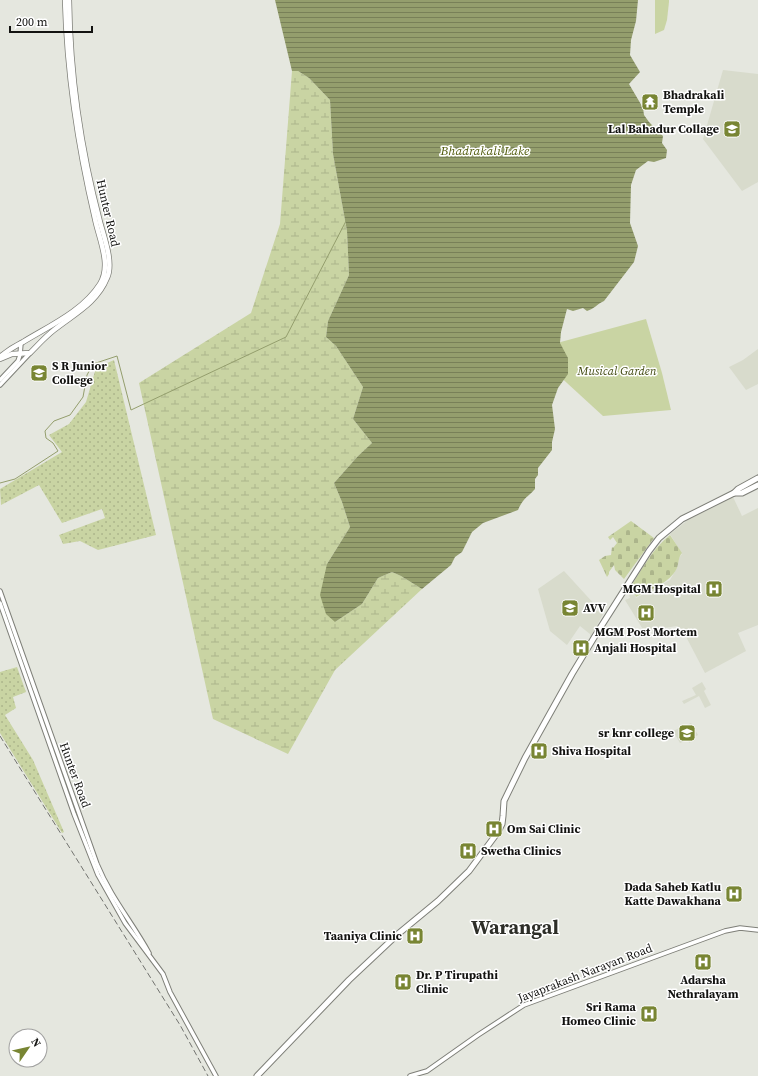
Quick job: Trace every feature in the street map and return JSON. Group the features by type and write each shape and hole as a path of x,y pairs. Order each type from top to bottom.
{"highway":[{"path":"257,1076 348,980 398,934 438,901 469,871 492,841 502,824 504,801 543,726 595,636 656,542 682,519 734,493 738,489 758,478"},
{"path":"734,493 742,493 758,485"}],"main road":[{"name":"Hunter Road","path":"30,353 53,331 90,303 100,291 110,268 84,145 65,0"},
{"name":"Hunter Road","path":"0,358 87,301 101,283 104,274 103,253 78,133 68,65 67,18 69,0"},
{"path":"38,333 43,340"},
{"path":"0,358 12,354 30,353"}],"street":[{"path":"0,380 18,361 21,343"},
{"name":"Hunter Road","path":"0,385 30,353"},
{"name":"Hunter Road","path":"0,591 101,874 117,903 161,972 170,992 216,1076"},
{"name":"Hunter Road","path":"0,603 94,868 113,904 151,958"},
{"name":"Jayaprakash Narayan Road","path":"410,1076 427,1071 524,1005 725,931 740,928 758,930"}],"shaded area":[{"name":"Lal Bahadur Collage","path":"723,70 758,74 758,182 742,191 703,139"},
{"path":"758,349 758,384 746,390 729,367 743,360"},
{"path":"733,497 742,516 758,508 758,625 738,633 746,651 705,673 682,629 677,626 644,631 625,600 630,598 629,594 633,591 636,598 670,580 677,568 679,558 682,554 670,534 688,520"},
{"name":"AVV","path":"564,571 596,606 596,610 603,614 590,638 590,634 580,626 567,645 550,631 538,589"},
{"path":"702,682 706,689 704,691 711,705 705,708 699,696 684,704 682,701 696,695 692,688"},
{"path":"691,723 698,735 691,739 690,743 687,740 680,743 673,731"}],"green space":[{"path":"655,0 669,0 669,2 664,30 655,34"},
{"path":"292,71 298,71 309,78 330,100 333,154 347,231 349,275 328,321 326,337 336,346 363,387 353,419 372,443 334,483 350,527 327,564 335,622 362,604 378,578 392,572 422,589 335,670 288,754 213,719 139,383 251,313 280,224"},
{"name":"Musical Garden","path":"646,319 671,410 603,416 531,350"},
{"path":"114,360 156,535 98,550 80,541 63,544 59,535 105,518 102,509 62,523 39,485 1,505 0,489 62,452 49,435 69,424 86,402 96,368"},
{"path":"631,521 654,538 624,579 615,570 614,565 607,577 599,560 605,556 611,555 612,547 613,548 617,543 613,537 610,540 608,537"},
{"path":"670,535 682,553 679,558 677,568 665,582 636,597 631,586 653,552"},
{"path":"17,667 26,692 13,697 16,708 5,715 33,760 64,832 62,833 0,733 0,672"}],"water":[{"name":"Bhadrakali Lake","path":"275,0 638,0 630,55 640,72 629,84 643,108 644,115 663,136 662,143 667,150 666,158 654,162 648,161 636,170 631,185 630,223 638,246 634,262 604,301 587,311 583,308 573,311 567,309 561,332 560,343 568,358 568,374 558,388 552,405 555,429 552,450 538,468 538,475 535,479 535,489 524,500 518,510 483,523 472,532 462,552 455,557 451,565 422,589 392,572 378,578 362,604 335,622 326,614 320,595 327,564 350,527 334,483 372,443 353,419 363,387 336,346 326,337 328,321 349,275 347,231 333,154 330,100 309,78 298,71 292,71"}],"waterway":[{"path":"0,483 15,479 58,451 53,443 46,438 45,431 54,421 70,415 83,397 87,375 93,364 117,356 131,410 286,337 346,221"}],"railway":[{"path":"0,736 180,1025 208,1076"}],"place":[{"name":"Bhadrakali Temple","path":"650,102"},
{"name":"Lal Bahadur Collage","path":"732,129"},
{"name":"S R Junior College","path":"39,373"},
{"name":"MGM Hospital","path":"714,589"},
{"name":"AVV","path":"570,608"},
{"name":"MGM Post Mortem","path":"646,613"},
{"name":"Anjali Hospital","path":"581,648"},
{"name":"sr knr college","path":"687,733"},
{"name":"Shiva Hospital","path":"539,751"},
{"name":"Om Sai Clinic","path":"494,829"},
{"name":"Swetha Clinics","path":"468,851"},
{"name":"Dada Saheb Katlu Katte Dawakhana","path":"734,894"},
{"name":"Taaniya Clinic","path":"415,936"},
{"name":"Adarsha Nethralayam","path":"703,962"},
{"name":"Dr. P Tirupathi Clinic","path":"403,982"},
{"name":"Sri Rama Homeo Clinic","path":"649,1014"}],"district":[{"name":"Warangal","path":"515,927"}]}
